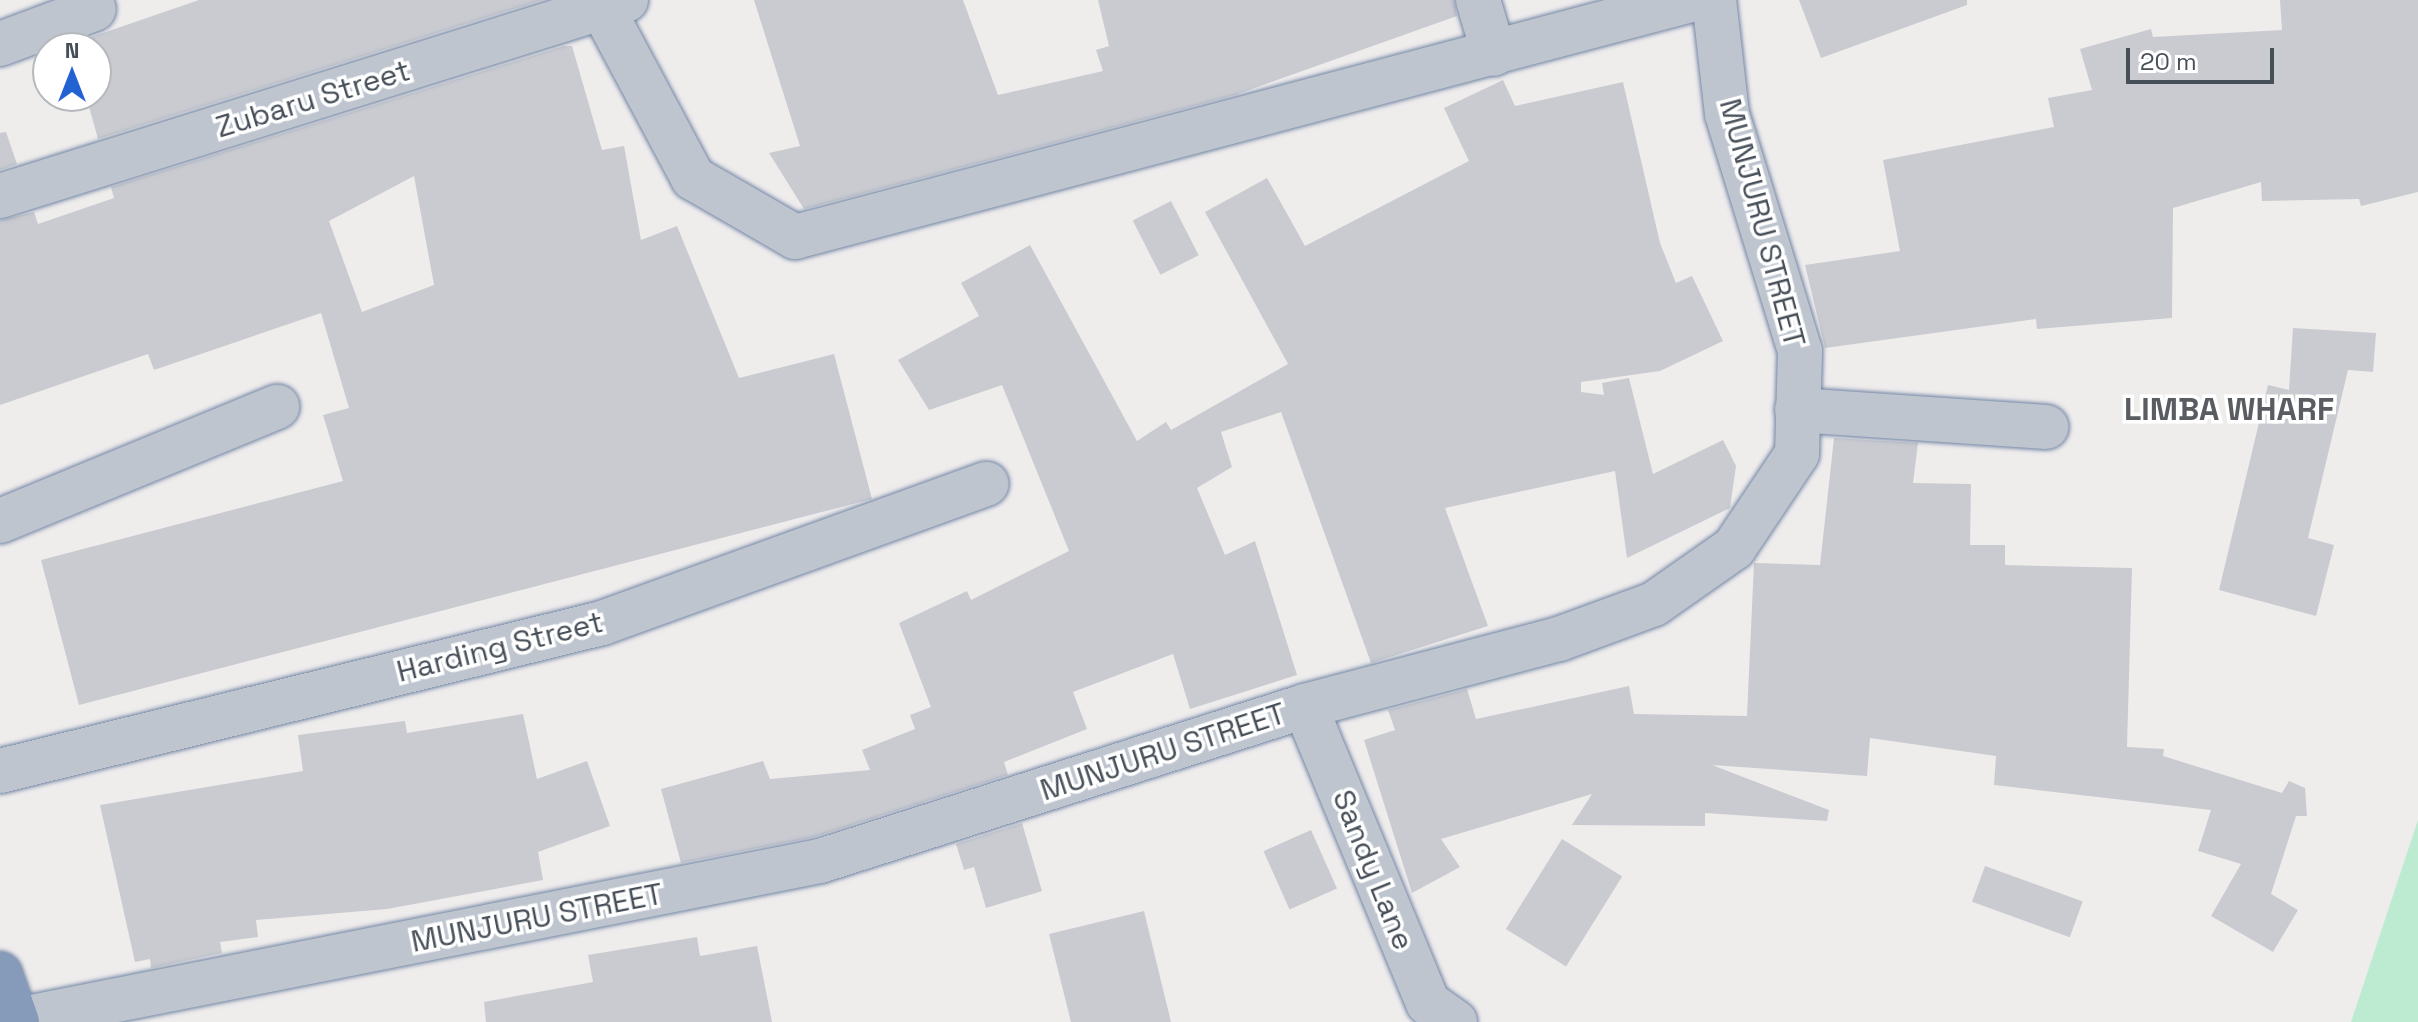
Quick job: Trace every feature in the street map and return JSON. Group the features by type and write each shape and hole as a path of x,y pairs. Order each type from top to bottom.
{"highway":[{"path":"0,974 17,1022"}],"street":[{"path":"1478,0 1494,54"},
{"path":"608,3 693,178 795,237 1691,0"},
{"name":"MUNJURU STREET","path":"6,1022 820,861 1305,706 1559,639 1654,604 1734,548 1797,454 1800,351 1727,114 1714,0"},
{"name":"Zubaru Street","path":"0,196 608,3"},
{"path":"0,44 94,9"},
{"path":"0,521 277,407"},
{"path":"1797,410 2046,427"},
{"name":"Harding Street","path":"0,771 602,623 987,484"},
{"name":"Sandy Lane","path":"1305,706 1428,1003 1455,1022"}],"green space":[{"path":"2418,820 2418,1022 2351,1022"}],"building":[{"path":"199,0 542,0 98,139 90,112 112,112 112,32 106,32"},
{"path":"754,0 963,0 998,95 1103,71 1096,50 1109,46 1098,0 1454,0 1457,16 1235,95 804,209 769,153 800,146"},
{"path":"1799,0 1967,0 1967,5 1821,58"},
{"path":"2280,0 2418,0 2418,192 2361,206 2359,199 2262,201 2261,182 2173,208 2172,318 2037,329 2036,319 1825,348 1805,265 1900,251 1883,160 2054,127 2048,98 2092,90 2080,49 2151,29 2153,37 2282,30"},
{"path":"572,46 602,150 624,146 641,240 677,226 739,378 834,354 872,499 79,705 41,560 343,481 323,415 349,408 321,313 154,370 148,354 0,405 0,220 34,212 38,224 114,198 111,187","holes":["414,176 434,285 362,312 329,221"]},
{"path":"1503,80 1515,106 1623,82 1660,243 1676,283 1692,276 1723,341 1660,371 1581,382 1581,392 1604,395 1602,383 1629,378 1653,474 1723,440 1736,466 1730,508 1627,558 1615,471 1445,508 1488,626 1371,663 1281,412 1221,432 1232,467 1197,488 1225,555 1255,541 1297,675 1190,709 1173,654 1073,692 1087,729 1004,762 1008,775 814,837 681,863 661,789 763,761 770,779 870,770 862,750 915,729 910,715 931,707 899,623 967,591 971,600 1069,551 1002,385 929,410 898,360 979,316 961,283 1030,245 1137,441 1166,422 1171,430 1288,364 1205,212 1267,178 1305,246 1469,161 1444,108"},
{"path":"6,132 17,164 0,170 0,133"},
{"path":"1171,201 1199,255 1160,275 1133,221"},
{"path":"2293,328 2376,333 2373,372 2348,370 2308,538 2334,545 2316,616 2219,590 2268,385 2289,390"},
{"path":"1834,438 1918,443 1913,483 1971,484 1970,545 2005,545 2005,565 2132,568 2127,747 2164,749 2163,756 2282,793 2289,781 2305,788 2307,816 2296,816 2271,894 2298,910 2273,952 2211,916 2241,864 2198,851 2211,810 1994,785 1996,756 1870,738 1867,776 1712,765 1829,810 1827,821 1705,813 1705,826 1572,825 1592,794 1441,839 1460,867 1412,893 1364,740 1395,730 1388,710 1467,689 1476,719 1629,686 1634,714 1747,716 1754,563 1820,565"},
{"path":"523,714 537,779 587,761 610,826 538,852 543,880 387,909 256,920 258,937 220,942 222,953 151,968 150,959 135,962 100,805 303,771 298,735 405,721 407,733"},
{"path":"1022,823 1042,891 986,908 974,867 964,870 956,844"},
{"path":"1311,830 1337,888 1290,910 1263,851"},
{"path":"1562,839 1622,877 1566,967 1506,929"},
{"path":"1985,866 2083,902 2070,937 1972,902"},
{"path":"1144,911 1171,1022 1071,1022 1049,934"},
{"path":"697,937 700,956 757,946 772,1022 486,1022 484,1002 593,982 588,955"}],"district":[{"name":"LIMBA WHARF","path":"2229,409"}]}
